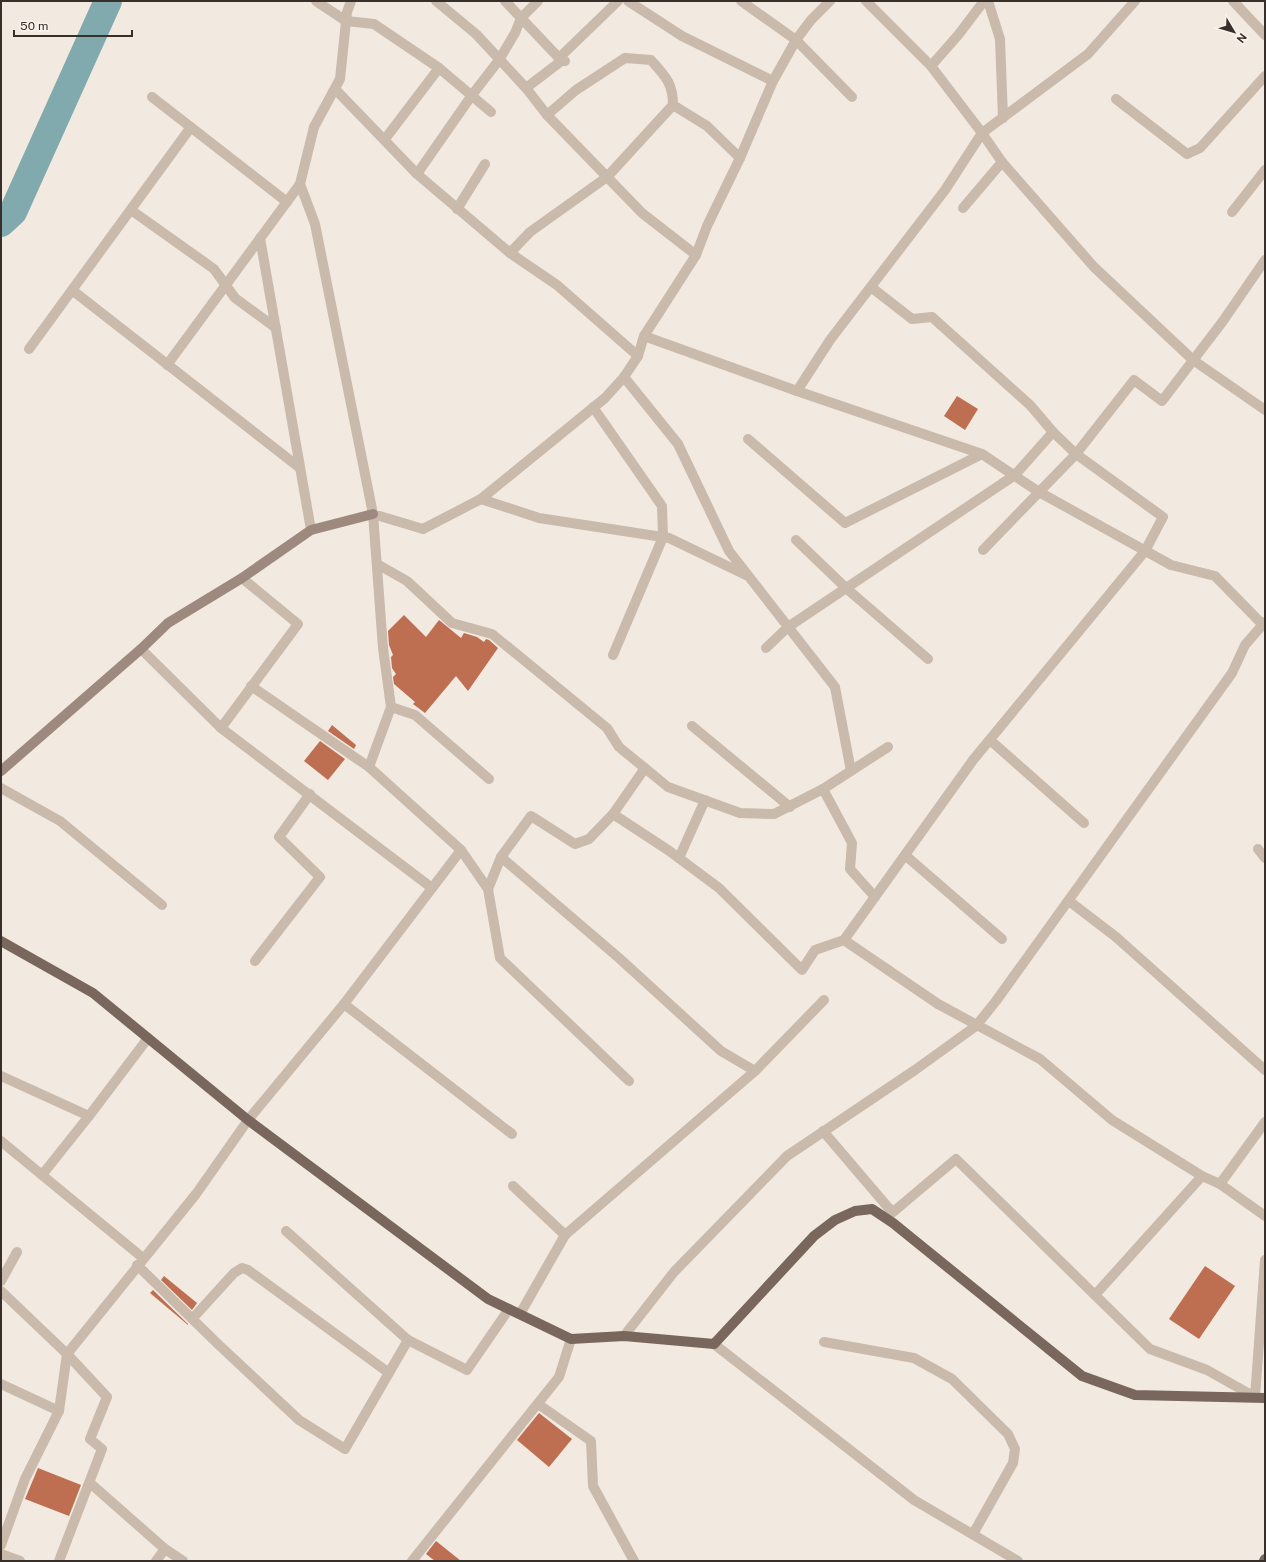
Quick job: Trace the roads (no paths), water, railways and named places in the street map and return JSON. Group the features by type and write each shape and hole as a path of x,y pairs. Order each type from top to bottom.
{"main road":[{"path":"1,771 141,649 168,623 242,578 311,530 373,514"},
{"path":"1,941 93,993 248,1120 488,1299 571,1338 624,1336 714,1344 814,1236 835,1220 855,1211 872,1210 889,1215 1082,1376 1135,1395 1260,1398"}],"street":[{"path":"316,1 346,21 374,24 439,68 491,112"},
{"path":"167,365 300,184 314,128 340,79 346,21 351,1"},
{"path":"436,1 476,34 526,88 547,115 642,213 696,255"},
{"path":"505,1 563,60"},
{"path":"417,174 499,60 515,34 522,18 538,1"},
{"path":"526,88 563,60 618,1"},
{"path":"628,1 682,36 773,81"},
{"path":"741,1 796,40 852,98"},
{"path":"373,514 423,529 481,499 605,398 624,378 638,356 644,336 696,255 707,226 740,158 773,81 796,40 811,20 830,1"},
{"path":"866,1 931,66 1002,162 1094,267 1193,360 1265,409"},
{"path":"931,66 959,34 984,1"},
{"path":"988,1 1000,39 1003,118"},
{"path":"797,392 830,340 946,190 982,133 1088,54 1135,1"},
{"path":"1233,1 1265,35"},
{"path":"510,253 530,232 607,176 673,105 673,90 667,79 651,60 625,58 576,90 547,115"},
{"path":"385,139 439,68"},
{"path":"1116,99 1187,154 1200,148 1265,76"},
{"path":"335,89 385,139 417,174 510,253 557,285 638,356"},
{"path":"152,97 287,202"},
{"path":"673,105 707,126 740,158"},
{"path":"29,349 191,127"},
{"path":"962,208 1002,162"},
{"path":"457,209 485,164"},
{"path":"1232,212 1265,170"},
{"path":"300,184 315,224 373,514 383,648 391,707 369,767"},
{"path":"131,210 214,269 235,298 276,328"},
{"path":"260,238 311,530"},
{"path":"983,550 1076,454 1134,380 1162,401 1223,321 1265,260"},
{"path":"613,814 679,858 719,888 802,970 815,950 844,940 990,740 1145,551 1163,517 1076,454 1053,432 1030,405 932,317 912,319 871,287"},
{"path":"72,290 300,468"},
{"path":"624,1336 674,1272 787,1156 916,1070 976,1026 996,1001 1188,736 1232,673 1244,645 1264,623 1215,576 1172,565 1145,551 1039,492 982,454 797,392 644,336"},
{"path":"624,378 678,444 729,551 835,687 851,771"},
{"path":"593,407 662,506 663,537 613,655"},
{"path":"766,648 788,627 1015,475 1053,432"},
{"path":"748,439 845,523 982,454"},
{"path":"481,499 539,518 663,537 748,576"},
{"path":"796,540 846,588 928,659"},
{"path":"377,564 407,580 452,623 492,634 608,728 619,747 668,787 740,813 774,814 790,807 823,789 888,747"},
{"path":"221,728 298,624 242,578"},
{"path":"141,649 221,728 432,888"},
{"path":"251,686 369,767 461,850 488,889 500,958 629,1081"},
{"path":"391,707 415,715 489,779"},
{"path":"692,726 790,807"},
{"path":"990,740 1084,823"},
{"path":"488,889 502,857 531,816 575,844 589,839 613,814 645,768"},
{"path":"1,788 60,821 162,905"},
{"path":"823,789 852,843 850,869 875,897"},
{"path":"255,961 320,877 279,837 310,794"},
{"path":"679,858 705,800"},
{"path":"1258,849 1265,858"},
{"path":"1,1545 25,1479 59,1411 67,1354 140,1261 196,1194 248,1120 344,1004 461,850"},
{"path":"905,855 1002,939"},
{"path":"502,857 619,958 721,1051 755,1070"},
{"path":"1069,900 1116,937 1265,1070"},
{"path":"844,940 938,1004 976,1026 1040,1059 1112,1120 1202,1176 1220,1184 1265,1216"},
{"path":"520,1314 565,1235 755,1070 824,1000"},
{"path":"344,1004 512,1134"},
{"path":"42,1175 148,1038"},
{"path":"1,1076 89,1116"},
{"path":"1220,1184 1265,1122"},
{"path":"823,1132 889,1215 956,1159 1150,1348 1207,1370 1260,1398 1265,1260"},
{"path":"1,1141 140,1261 220,1346 299,1420 345,1449 408,1340"},
{"path":"1095,1295 1202,1176"},
{"path":"513,1186 565,1235"},
{"path":"286,1231 408,1340 467,1370 509,1309"},
{"path":"1,1281 17,1252"},
{"path":"193,1318 234,1273 242,1268 248,1270 389,1373"},
{"path":"1,1292 67,1354 107,1397 90,1439 102,1450 59,1561"},
{"path":"412,1561 558,1377 571,1338"},
{"path":"824,1342 914,1358 952,1379 1008,1434 1015,1449 1013,1463 972,1534"},
{"path":"714,1344 914,1500 1018,1561"},
{"path":"1,1384 59,1411"},
{"path":"538,1404 591,1441 593,1486 634,1561"},
{"path":"90,1483 165,1549 183,1561"},
{"path":"156,1561 165,1549"},
{"path":"1,1554 20,1561"}],"waterway":[{"path":"1,223 13,212 108,1"}]}
